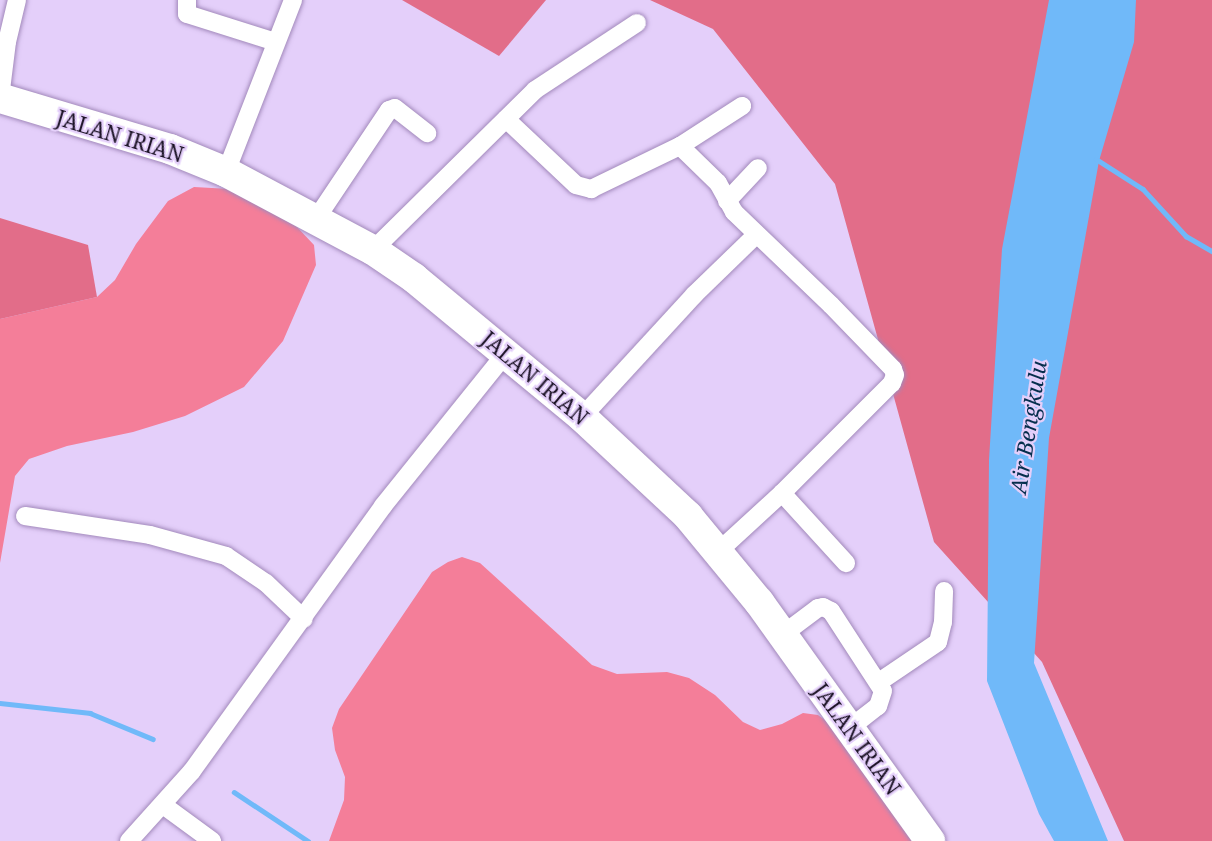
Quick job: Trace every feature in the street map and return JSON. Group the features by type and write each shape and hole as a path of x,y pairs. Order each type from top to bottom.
{"main road":[{"name":"JALAN IRIAN","path":"0,98 170,149 226,172 373,250 414,278 582,417 648,477 719,551 930,841"}],"street":[{"path":"0,98 7,42 17,0"},
{"path":"186,0 187,14 276,42"},
{"path":"226,172 293,0"},
{"path":"373,250 535,90 637,23"},
{"path":"506,118 576,185 585,189 598,188 680,146 741,106"},
{"path":"316,219 389,110 395,108 428,133"},
{"path":"680,146 718,183 727,201 756,235 831,305 893,369 895,375 892,383 782,493 719,551"},
{"path":"727,201 758,168"},
{"path":"582,417 694,296 756,235"},
{"path":"129,841 192,771 304,619 383,506 506,353"},
{"path":"782,493 846,562"},
{"path":"25,516 150,535 226,556 266,583 304,619"},
{"path":"879,682 938,642 943,621 944,591"},
{"path":"782,635 818,608 829,609 879,682 883,695 879,706 850,728"},
{"path":"163,805 212,841"}],"shaded area":[{"path":"402,0 546,0 499,56"},
{"path":"650,0 1212,0 1212,841 1124,841 1042,662 934,542 835,184 713,29"},
{"path":"194,187 230,189 297,227 314,245 316,265 283,341 244,387 185,416 133,432 67,446 29,459 15,476 0,563 0,319 97,297 115,280 136,244 168,201"},
{"path":"0,218 88,245 97,297 0,319"},
{"path":"462,557 480,563 592,665 617,674 667,672 689,678 715,695 743,722 760,730 782,724 803,713 818,715 837,729 913,841 329,841 344,800 345,777 335,750 332,728 339,709 432,572"}],"water":[{"name":"Air Bengkulu","path":"1049,0 1136,0 1134,42 1099,161 1049,438 1034,663 1108,841 1054,841 1039,814 987,681 989,460 1002,249"}],"waterway":[{"path":"1096,159 1143,189 1186,236 1212,251"},
{"path":"0,703 90,713 153,739"},
{"path":"234,792 308,841"}]}
